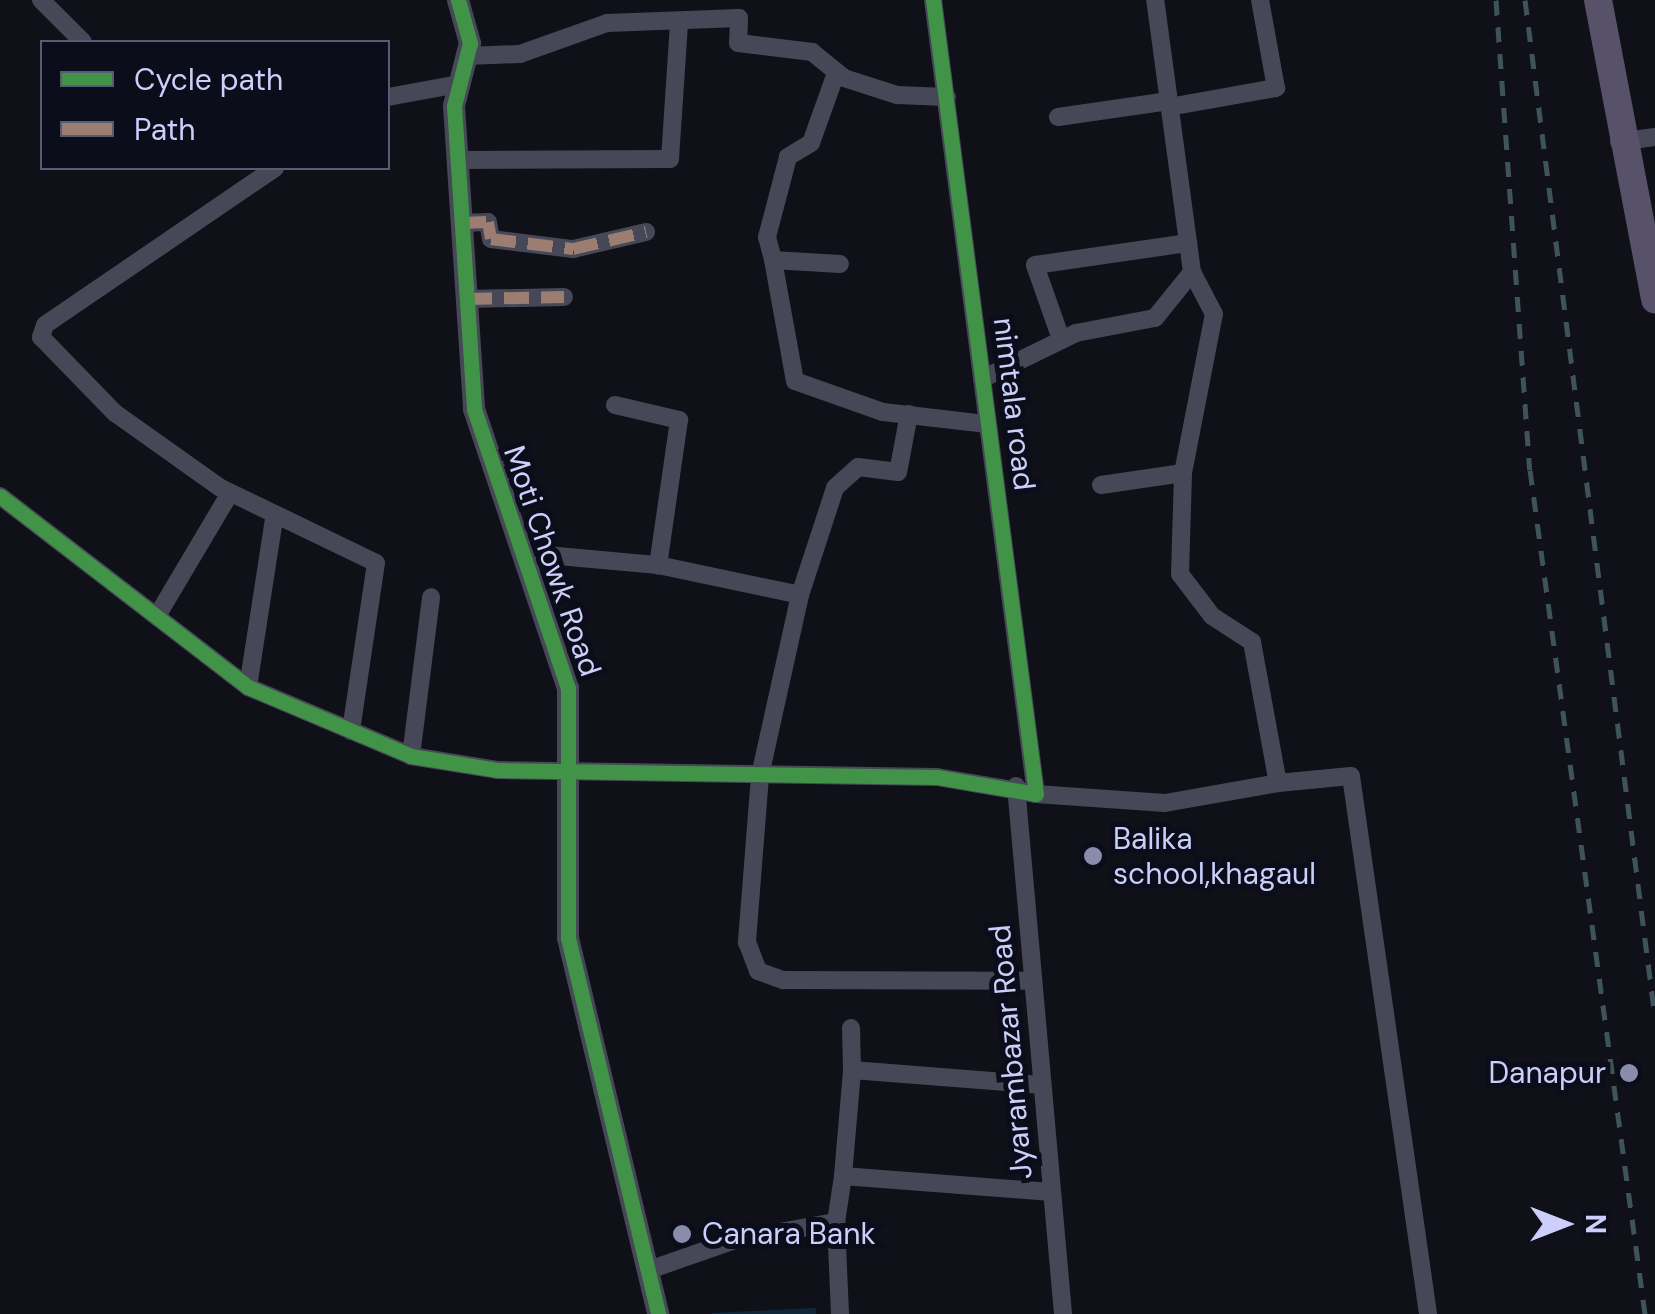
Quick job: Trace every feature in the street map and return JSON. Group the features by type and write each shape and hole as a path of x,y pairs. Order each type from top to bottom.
{"main road":[{"path":"1598,0 1618,142 1651,296"}],"street":[{"path":"41,0 82,40"},
{"name":"nimtala road","path":"933,0 1036,794"},
{"path":"1155,0 1192,272 1214,314 1183,473 1180,574 1212,616 1252,642 1278,783"},
{"path":"1058,117 1276,88 1260,0"},
{"name":"Moti Chowk Road","path":"466,7 467,56 460,84 457,160 474,410 568,688 573,767 568,938 658,1314"},
{"path":"467,56 520,54 607,23 679,25 723,9 739,18 738,43 812,52 836,73 897,95 947,98"},
{"path":"457,160 670,159 679,25"},
{"path":"836,73 811,144 788,157 767,237 794,381 909,414 987,424"},
{"path":"390,97 460,84"},
{"path":"1618,142 1655,136"},
{"path":"272,170 41,329 116,414 230,493 274,518 376,563 352,732"},
{"path":"461,223 488,222 490,239 572,248 646,232"},
{"path":"1060,339 1035,265 1188,244"},
{"path":"773,260 840,264"},
{"path":"982,379 1060,339 1155,318 1192,272"},
{"path":"467,299 564,298"},
{"path":"615,405 680,420 658,564"},
{"path":"909,414 898,472 858,467 835,488 800,595 760,776 747,942 758,970 783,980 1032,981"},
{"path":"1100,485 1183,473"},
{"path":"157,616 230,493"},
{"path":"0,496 248,688 411,756 497,770 573,767 1016,786 1036,794 1165,802 1278,783 1351,776 1428,1314"},
{"path":"248,688 274,518"},
{"path":"524,553 658,564 800,595"},
{"path":"411,756 431,597"},
{"name":"Jyarambazar Road","path":"1016,786 1064,1314"},
{"path":"840,1314 836,1222 852,1070 851,1028"},
{"path":"852,1070 1041,1085"},
{"path":"843,1176 1051,1192"},
{"path":"649,1270 735,1240 836,1222"}],"water":[{"path":"816,1308 816,1314 712,1314 712,1313"}],"railway":[{"path":"1496,0 1530,470 1645,1314"},
{"path":"1525,0 1655,1017"}],"marked path":[{"path":"461,223 488,222 491,239 573,249 646,232"},
{"path":"467,299 564,297"}],"cycle path":[{"path":"458,0 470,43 454,106 474,409 568,688 568,938 658,1314"},
{"path":"0,496 248,687 411,756 497,770 937,777 1036,794 933,0"}],"place":[{"name":"Balika school,khagaul","path":"1093,856"},
{"name":"Danapur","path":"1629,1073"},
{"name":"Canara Bank","path":"682,1234"}]}
